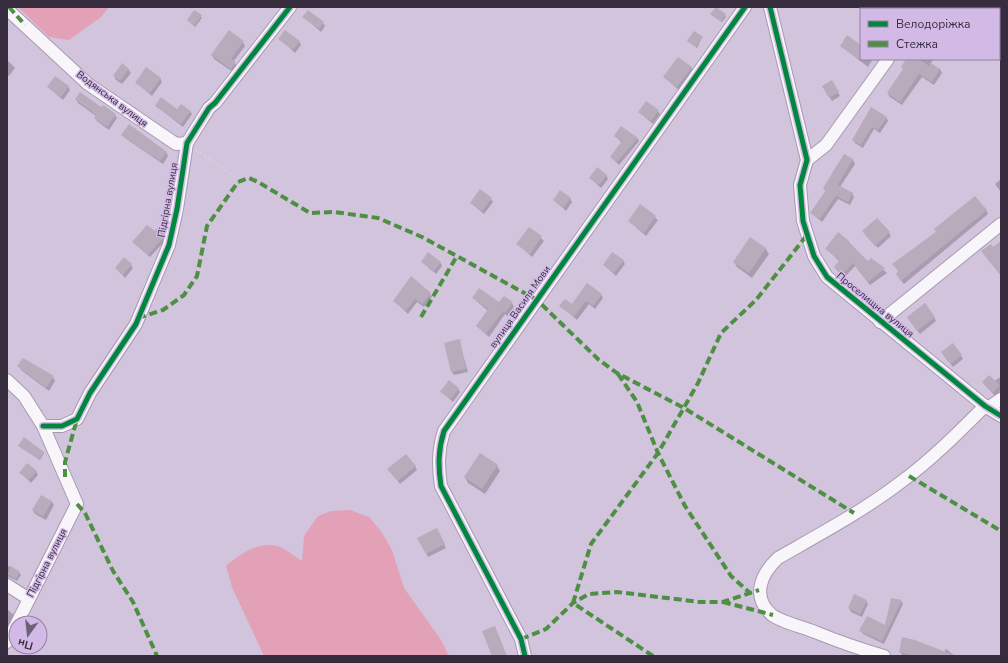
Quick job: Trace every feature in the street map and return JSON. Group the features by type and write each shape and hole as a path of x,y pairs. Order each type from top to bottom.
{"street":[{"name":"Підгірна вулиця","path":"20,615 77,504 43,426 62,426 78,419 90,393 136,324 169,245 177,209 187,143 208,108 215,103 290,7"},
{"name":"вулиця Василя Мови","path":"524,656 521,639 441,486 438,467 439,453 444,431 744,7"},
{"name":"Проселищна вулиця","path":"770,7 807,160 800,185 802,221 814,256 827,277 880,322 987,407 1001,416"},
{"name":"Водянська вулиця","path":"7,9 88,84 176,144 187,143"},
{"path":"807,160 826,145 887,60"},
{"path":"880,322 1001,224"},
{"path":"7,380 24,396 43,426"},
{"path":"884,656 838,641 773,615 761,600 759,590 768,567 778,558 865,507 900,483 922,466 987,407 1001,399"},
{"path":"7,585 29,598"}],"path":[{"path":"187,143 242,181"}],"shaded area":[{"path":"18,7 109,7 101,17 69,40 49,37"},
{"path":"350,510 369,517 381,531 392,550 404,588 441,640 449,656 264,656 232,587 226,566 245,552 266,545 280,547 302,561 304,536 318,516 331,511"}],"building":[{"path":"716,7 726,14 721,22 710,14"},
{"path":"194,10 202,15 194,26 187,20"},
{"path":"308,10 324,22 319,29 302,17"},
{"path":"229,30 244,41 231,59 236,62 231,69 211,55"},
{"path":"285,30 300,41 293,50 278,39"},
{"path":"694,31 703,37 696,47 687,41"},
{"path":"847,35 860,44 861,61 840,46"},
{"path":"678,57 692,67 677,87 663,77"},
{"path":"905,60 920,60 929,66 931,63 940,69 932,82 919,74 900,102 887,93 903,69 901,67"},
{"path":"122,63 129,69 120,81 113,76"},
{"path":"146,67 161,78 150,93 135,83"},
{"path":"55,76 69,86 61,97 47,87"},
{"path":"832,80 839,92 829,98 822,86"},
{"path":"80,92 101,107 103,105 116,114 107,127 94,118 96,115 75,99"},
{"path":"161,97 177,109 181,104 191,111 181,124 155,106"},
{"path":"646,101 659,110 651,121 638,112"},
{"path":"871,107 887,117 878,130 872,127 861,145 852,140"},
{"path":"129,124 167,152 160,161 121,135"},
{"path":"621,126 638,138 617,162 610,157 622,141 614,136"},
{"path":"844,154 853,159 838,185 853,193 848,202 836,196 820,219 810,213 826,190 823,188"},
{"path":"597,167 607,175 599,185 589,178"},
{"path":"480,189 492,198 482,211 470,203"},
{"path":"560,190 571,198 563,208 553,200"},
{"path":"975,196 987,210 901,281 896,274 898,271 892,264 936,232 934,229"},
{"path":"640,204 656,216 644,233 628,221"},
{"path":"877,218 890,232 875,246 862,231"},
{"path":"147,225 155,231 157,228 164,231 162,241 161,240 148,255 132,242"},
{"path":"529,227 542,236 530,254 516,244"},
{"path":"838,232 868,261 871,258 885,268 868,282 853,263 842,275 834,267 840,260 825,249"},
{"path":"750,237 766,248 749,273 733,262"},
{"path":"1001,241 1001,276 981,251 991,244 993,247"},
{"path":"428,252 441,262 434,271 421,262"},
{"path":"612,252 624,260 614,273 603,265"},
{"path":"124,257 132,264 123,275 115,268"},
{"path":"411,276 431,293 422,304 415,299 406,311 393,301"},
{"path":"587,283 602,294 593,306 586,301 574,317 559,306 565,299 572,304"},
{"path":"479,288 499,302 504,296 513,302 505,313 503,311 486,334 476,326 488,309 472,298"},
{"path":"925,303 935,317 917,331 907,317"},
{"path":"460,339 466,369 451,372 444,343"},
{"path":"953,343 962,355 950,364 941,352"},
{"path":"23,358 54,376 46,388 17,366"},
{"path":"989,375 1000,385 993,393 982,382"},
{"path":"449,380 459,388 451,399 440,392"},
{"path":"24,437 44,452 39,459 18,446"},
{"path":"480,453 498,465 482,489 464,477"},
{"path":"406,454 416,466 398,481 387,469"},
{"path":"27,463 37,471 29,480 19,473"},
{"path":"41,495 52,501 43,517 32,510"},
{"path":"437,528 445,544 426,554 417,538"},
{"path":"11,566 20,572 16,579 7,574"},
{"path":"854,594 867,600 860,614 848,608"},
{"path":"891,598 902,600 882,641 859,631 867,616 885,625"},
{"path":"495,626 507,656 492,656 482,631"},
{"path":"902,637 915,640 956,656 915,656 899,652"}],"marked path":[{"path":"9,7 25,25"},
{"path":"138,318 163,310 184,295 197,276 207,226 238,182 249,178 310,213 334,212 378,218 422,237 537,300 599,360 617,373 684,408 854,513"},
{"path":"653,656 573,603 591,544 658,453 698,383 721,333 756,300 807,235"},
{"path":"421,317 457,256"},
{"path":"618,374 637,402 658,453 685,506 731,576 750,593"},
{"path":"65,477 65,462 77,419"},
{"path":"909,476 1001,531"},
{"path":"77,504 85,513 113,571 133,602 157,656"},
{"path":"521,639 546,629 573,603 589,594 617,592 700,602 723,602 759,590"},
{"path":"723,602 773,615"}],"cycle path":[{"path":"43,426 62,426 77,419 90,393 136,324 169,245 177,209 187,143 209,108 215,103 290,7"},
{"path":"525,656 521,639 441,486 439,458 444,431 745,7"},
{"path":"770,7 807,160 800,185 803,221 814,256 827,277 985,406 1001,416"}]}
